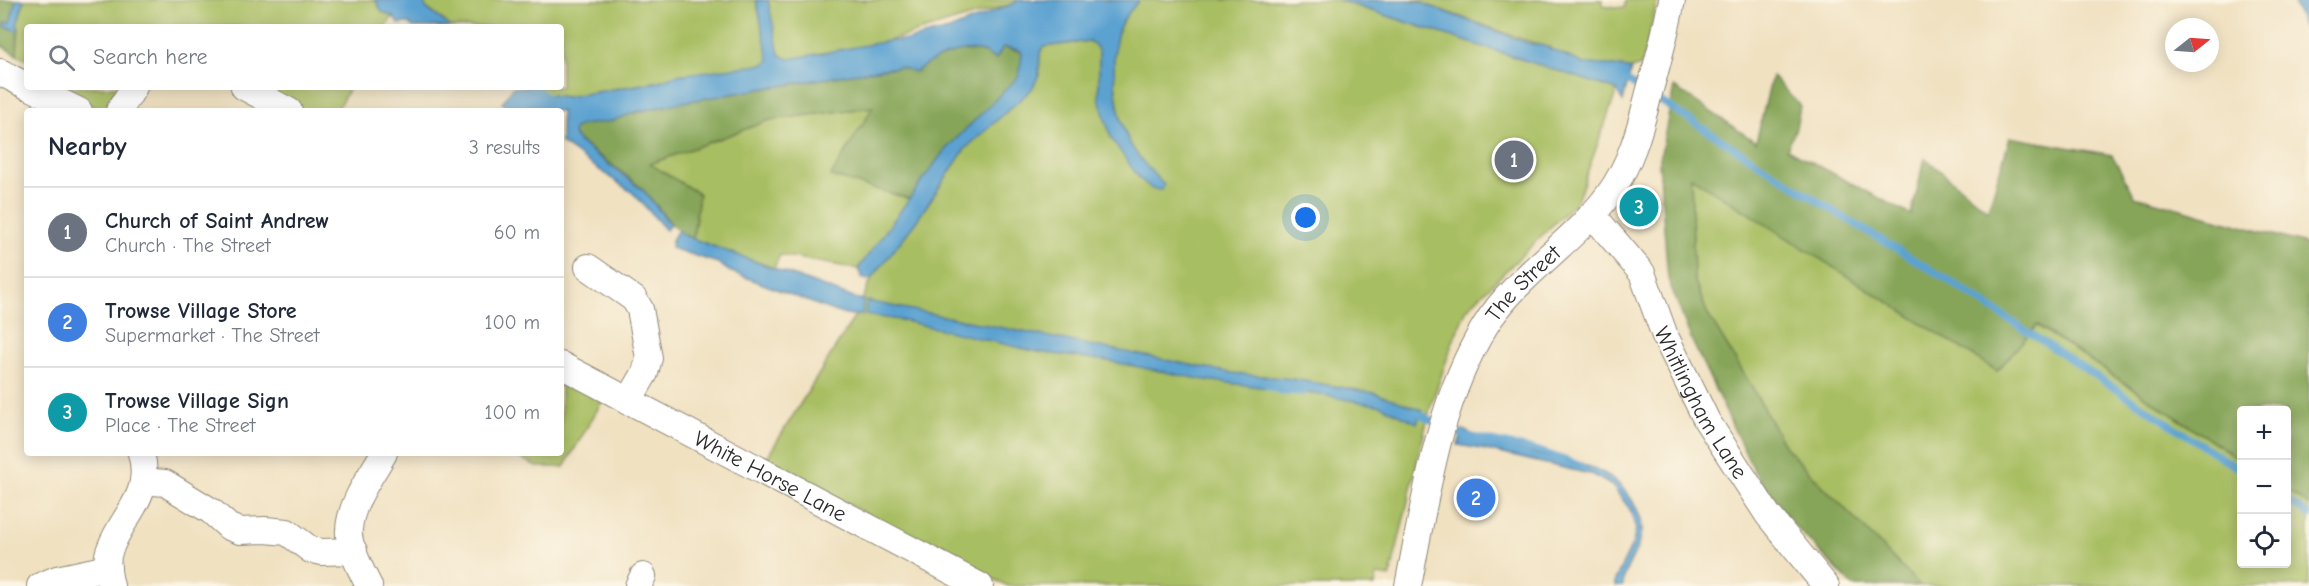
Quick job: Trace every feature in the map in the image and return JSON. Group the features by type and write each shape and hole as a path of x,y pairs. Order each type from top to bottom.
{"street":[{"name":"The Street","path":"1408,586 1437,446 1448,404 1460,372 1486,325 1503,302 1592,214 1607,197 1620,176 1638,135 1665,36 1672,0"},
{"path":"0,72 24,84"},
{"path":"36,90 74,108"},
{"path":"121,108 132,90"},
{"path":"250,90 283,108"},
{"name":"Whitlingham Lane","path":"1592,214 1642,273 1665,336 1707,421 1768,515 1826,586"},
{"path":"588,267 634,299 640,309 649,358 645,373 628,402"},
{"name":"White Horse Lane","path":"564,367 980,586"},
{"path":"40,586 57,579 109,577 109,550 141,493 143,481 141,456"},
{"path":"369,586 348,530 357,501 382,456"},
{"path":"143,481 165,483 211,511 229,527 240,531 287,532 311,550 354,551"}],"green space":[{"path":"0,0 16,0 10,24 4,26 18,31 17,55 0,45"},
{"path":"24,0 403,0 388,24 24,24 24,58 17,55 19,28 17,26"},
{"path":"416,0 1017,0 1015,3 888,41 756,67 676,75 659,81 566,97 543,94 537,90 564,90 564,24 448,24"},
{"path":"1139,0 1338,0 1617,90 1577,201 1467,309 1430,408 1390,577 1377,575 1375,586 1008,586 928,548 766,459 855,316 872,278 915,223 965,149 1039,75 1040,53 1043,47 1089,41 1095,45 1099,52 1099,98 1111,138 1163,185 1131,145 1121,120 1115,87 1116,38 1126,16"},
{"path":"1407,0 1603,0 1602,5 1624,8 1626,0 1658,0 1641,66 1631,69 1584,64 1548,48 1422,3"},
{"path":"1003,47 1023,53 1020,76 944,151 910,199 831,176 873,107 770,120 650,164 699,194 693,239 678,230 637,184 573,134 575,128 582,125 677,103 881,69 900,67 915,72 938,58 956,52 983,52 996,59"},
{"path":"1772,76 1800,106 1796,128 1787,149 1911,215 1925,158 1988,210 2010,137 2112,155 2135,196 2309,245 2309,505 2291,493 2291,406 2237,406 2237,457 2037,325 1997,371 1691,177 1694,279 1708,315 1785,447 1920,586 1853,586 1792,523 1754,471 1692,341 1668,279 1659,163 1674,87 1756,142"},
{"path":"127,90 116,108 97,108 57,91"},
{"path":"262,90 348,90 338,108 295,108"},
{"path":"874,107 831,176 910,199 858,269 780,255 774,268 693,239 699,194 649,164 770,120"},
{"path":"1691,176 1997,371 2036,325 2237,457 2237,568 2291,568 2291,493 2309,505 2309,586 1920,586 1785,447 1708,315 1694,279"},
{"path":"564,380 603,400 564,467 537,467 517,456 564,456"}],"water":[{"path":"16,0 24,0 17,26 18,31 4,26 5,22 10,23"},
{"path":"375,0 423,0 426,8 447,24 399,24 392,16 382,12"},
{"path":"756,0 768,0 779,54 789,59 888,41 907,40 949,30 1015,3 1017,0 1139,0 1126,16 1116,38 1115,87 1121,120 1131,145 1164,185 1162,190 1152,189 1139,178 1111,138 1099,98 1099,52 1089,41 1043,47 1040,53 1039,75 1032,89 965,149 915,223 872,278 867,280 862,278 858,269 944,151 1019,76 1022,53 1020,50 1003,47 996,59 983,52 956,52 938,58 915,72 900,67 881,69 677,103 636,112 612,121 575,128 573,134 578,141 644,191 670,224 666,230 634,194 564,145 564,108 509,108 502,103 511,90 537,90 543,94 566,97 657,82 677,75 765,64 769,60"},
{"path":"1338,0 1407,0 1422,3 1528,43 1544,46 1584,64 1631,69 1623,102 1617,90"},
{"path":"2293,0 2309,0 2309,43 2308,40"},
{"path":"678,230 683,235 864,300 862,315 845,315 729,271 718,263 671,248 672,240"},
{"path":"867,301 1232,373 1293,379 1375,393 1422,410 1417,423 1382,406 1322,395 1205,380 1108,361 1038,352 900,320 865,315"},
{"path":"1463,430 1512,448 1585,465 1614,480 1634,503 1642,530 1623,586 1615,586 1615,580 1633,543 1636,529 1630,509 1612,486 1594,475 1458,445"}],"waterway":[{"path":"1621,77 1645,92"},
{"path":"537,90 548,98"},
{"path":"1654,97 1840,215 1945,278 2237,468"},
{"path":"1268,386 1281,391 1304,392"},
{"path":"1414,411 1438,424"},
{"path":"1448,428 1463,435 1539,451 1582,466"},
{"path":"2291,503 2309,515"}],"place":[{"name":"Church of Saint Andrew","path":"1514,160"},
{"name":"Trowse Village Sign","path":"1639,207"},
{"name":"Trowse Village Store","path":"1476,498"}]}
